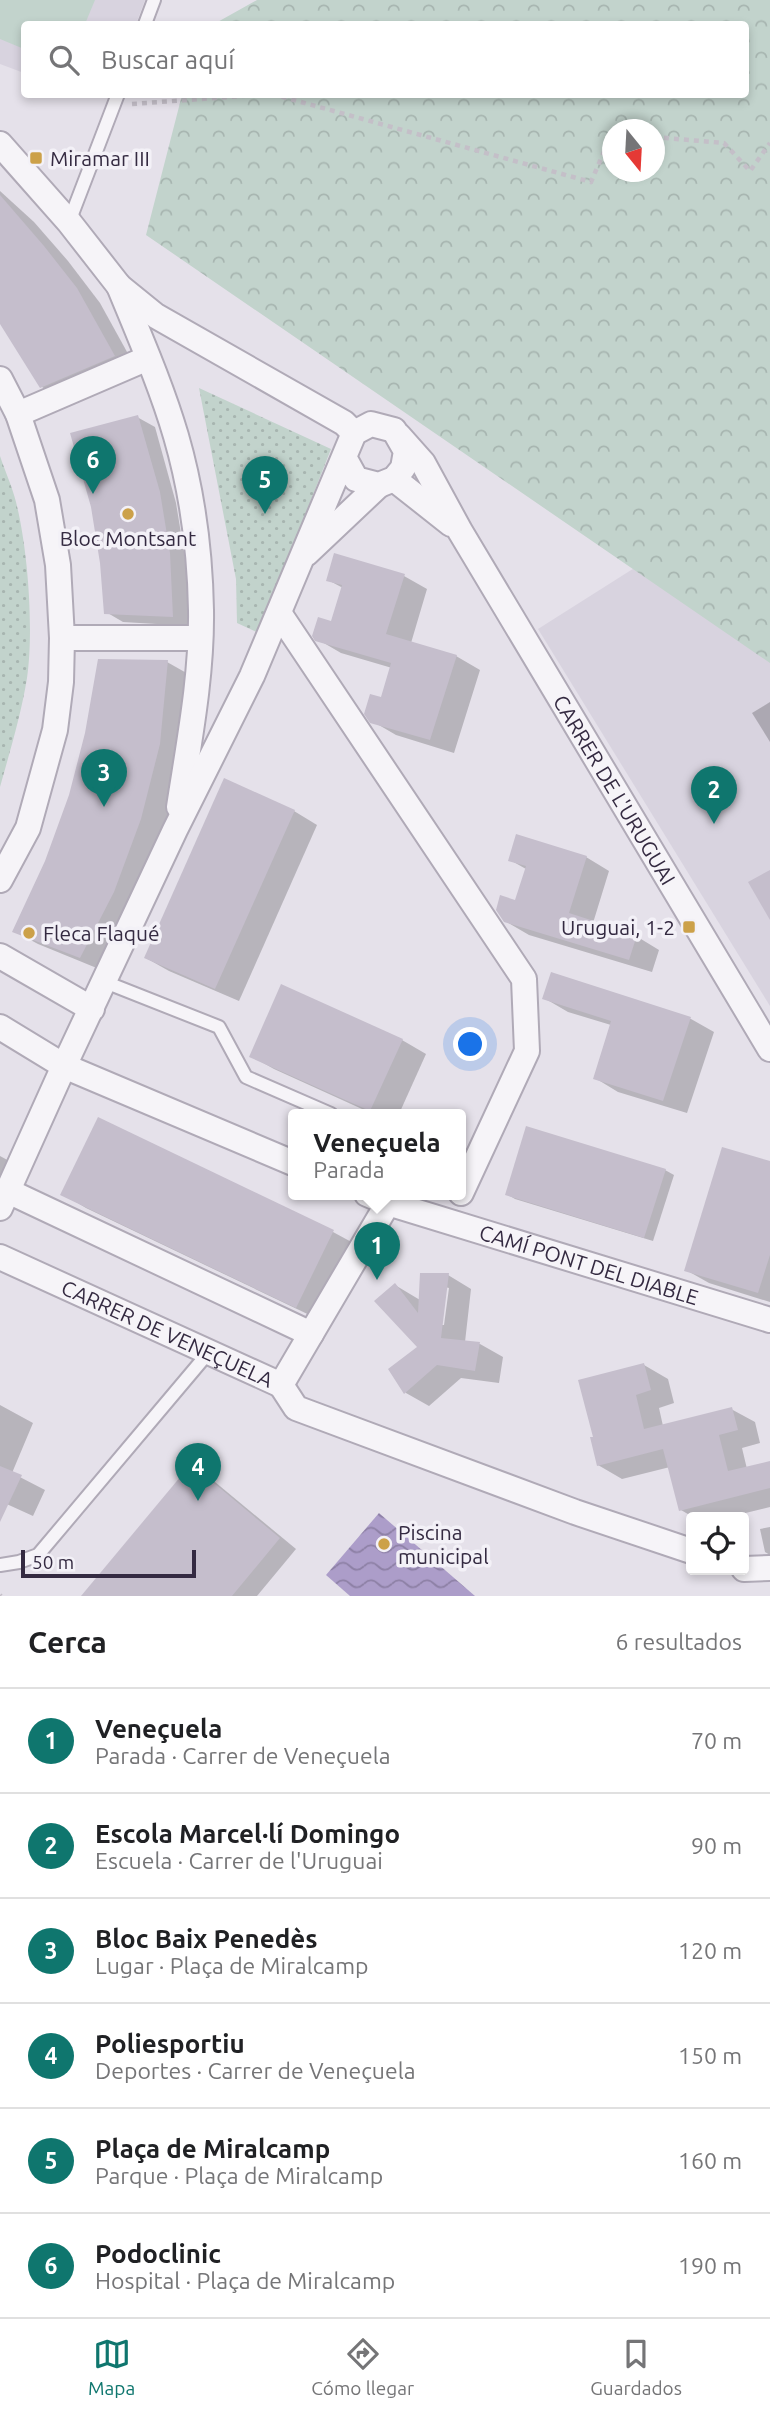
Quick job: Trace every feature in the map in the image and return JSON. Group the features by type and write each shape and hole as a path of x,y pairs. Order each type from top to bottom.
{"street":[{"path":"0,144 69,222 118,286 156,316 344,423 354,433"},
{"path":"118,286 176,436 189,494 198,575 201,610 195,704 175,830"},
{"path":"18,414 148,358"},
{"path":"0,379 18,414 47,500 58,565 62,638 61,682 55,730 28,828 0,880"},
{"path":"301,558 403,468 406,451 394,430 371,424 354,433 345,459 301,558 251,676 175,830 4,1200 311,1334"},
{"name":"CARRER DE L'URUGUAI","path":"394,430 423,463 460,531 770,1049"},
{"path":"345,459 356,479 386,482 460,531"},
{"path":"279,613 524,979 527,1051 476,1150 466,1179"},
{"path":"62,638 199,638"},
{"path":"0,956 92,1009"},
{"path":"0,1027 64,1066 288,1161"},
{"name":"CARRER DE VENEÇUELA","path":"0,1257 281,1385 311,1334 378,1200"},
{"name":"CAMÍ PONT DEL DIABLE","path":"381,1200 770,1320"},
{"path":"448,1222 458,1200"},
{"path":"281,1385 296,1408 575,1512 686,1549"},
{"path":"749,1569 770,1569"}],"lane":[{"path":"146,21 154,0"},
{"path":"69,222 116,100"},
{"path":"105,982 219,1027 246,1077 320,1109"},
{"path":"0,1565 38,1555 209,1352"}],"path":[{"path":"116,100 168,98"},
{"path":"286,98 591,182 602,156"},
{"path":"665,138 724,143 750,171 770,143"}],"shaded area":[{"path":"0,0 145,0 137,21 21,21 21,72 0,64"},
{"path":"658,553 770,641 770,1006 538,629"}],"green space":[{"path":"0,0 95,0 86,21 21,21 21,48 0,39"},
{"path":"257,0 770,0 770,663 146,235 181,98 749,98 749,21 219,21"},
{"path":"199,388 331,449 259,633 237,623 236,579"},
{"path":"0,456 14,496 24,543 30,637 25,692 0,787"}],"water":[{"name":"Piscina municipal","path":"379,1513 475,1596 350,1596 326,1575"}],"building":[{"path":"0,195 77,288 115,356 40,388 0,324"},
{"name":"Bloc Montsant","path":"138,415 160,492 170,553 173,617 104,614 100,563 91,507 70,433"},
{"path":"334,553 405,574 386,634 457,655 430,740 370,723 364,714 370,694 381,697 391,663 315,641 312,636 318,617 331,621 342,585 326,581"},
{"path":"98,659 168,660 160,744 141,819 114,892 80,958 12,932 45,861 69,795 85,733"},
{"path":"224,778 295,810 215,989 144,958"},
{"path":"516,834 587,856 569,913 637,935 629,960 504,922 496,910 500,895 515,900 526,866 508,861"},
{"path":"770,870 770,920 748,882"},
{"path":"551,972 691,1017 663,1101 593,1079 611,1021 542,999"},
{"path":"281,984 403,1039 371,1109 366,1109 249,1057"},
{"path":"98,1117 334,1230 296,1308 60,1195"},
{"path":"526,1126 666,1169 644,1238 505,1195"},
{"path":"722,1147 770,1161 770,1255 758,1293 684,1271"},
{"path":"420,1273 449,1273 441,1338 480,1342 475,1371 437,1365 404,1394 388,1369 417,1347 374,1301 395,1283 418,1313"},
{"path":"644,1363 651,1390 636,1395 644,1429 732,1407 738,1430 719,1435 728,1471 770,1461 770,1488 679,1511 663,1449 597,1466 590,1437 593,1437 578,1380"},
{"path":"191,1464 280,1538 232,1596 81,1596"},
{"path":"0,1466 22,1475 0,1522"}],"place":[{"name":"Miramar III","path":"36,158"},
{"name":"Podoclinic","path":"93,494"},
{"name":"Bloc Montsant","path":"128,514"},
{"name":"Plaça de Miralcamp","path":"265,514"},
{"name":"Bloc Baix Penedès","path":"104,807"},
{"name":"Escola Marcel·lí Domingo","path":"714,824"},
{"name":"Uruguai, 1-2","path":"689,927"},
{"name":"Fleca Flaqué","path":"29,933"},
{"name":"Veneçuela","path":"377,1280"},
{"name":"Poliesportiu","path":"198,1501"},
{"name":"Piscina municipal","path":"384,1544"}]}
